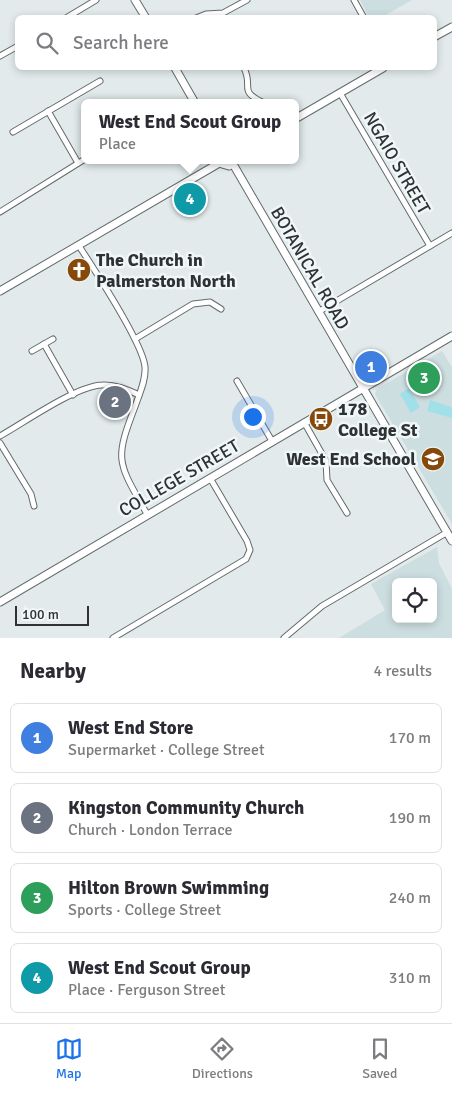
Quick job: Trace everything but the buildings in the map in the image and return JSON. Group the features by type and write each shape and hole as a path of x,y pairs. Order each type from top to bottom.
{"main road":[{"path":"135,0 144,15"},
{"path":"437,36 452,27"},
{"path":"176,70 193,99"},
{"path":"299,117 380,70"},
{"path":"0,291 216,164"},
{"name":"BOTANICAL ROAD","path":"236,164 318,312 452,541"},
{"name":"COLLEGE STREET","path":"0,602 452,336"}],"street":[{"path":"71,15 96,0"},
{"path":"204,15 222,13 247,0"},
{"path":"354,0 362,15"},
{"path":"0,56 15,48"},
{"path":"244,70 248,93 258,99"},
{"path":"13,132 100,81"},
{"name":"NGAIO STREET","path":"340,93 430,246"},
{"path":"48,111 78,163"},
{"path":"0,212 81,161"},
{"path":"318,312 452,233"},
{"path":"79,246 135,339 145,367 139,395 122,441 120,455 125,474 147,514"},
{"path":"135,339 194,304 210,302 221,309"},
{"path":"32,351 53,339"},
{"path":"44,344 73,394"},
{"path":"237,381 272,441"},
{"path":"0,436 73,394 104,384 139,395"},
{"path":"304,422 326,461 328,480 347,513"},
{"path":"0,443 31,494 34,506"},
{"path":"113,638 246,559 250,550 248,541 210,478"},
{"path":"284,638 322,606 446,533"}],"shaded area":[{"path":"360,0 412,0 386,15 368,15"},
{"name":"West End School","path":"442,351 452,367 452,524 375,394 377,389"},
{"path":"409,388 420,407 411,413 400,394"},
{"path":"430,400 451,407 451,409 452,407 452,418 427,411"},
{"path":"437,547 439,563 452,589 452,638 339,638 385,610 371,584"}],"place":[{"name":"West End Scout Group","path":"190,199"},
{"name":"The Church in Palmerston North","path":"79,270"},
{"name":"West End Store","path":"371,367"},
{"name":"Hilton Brown Swimming","path":"424,378"},
{"name":"Kingston Community Church","path":"115,402"},
{"name":"178 College St","path":"321,419"},
{"name":"West End School","path":"433,459"}]}
